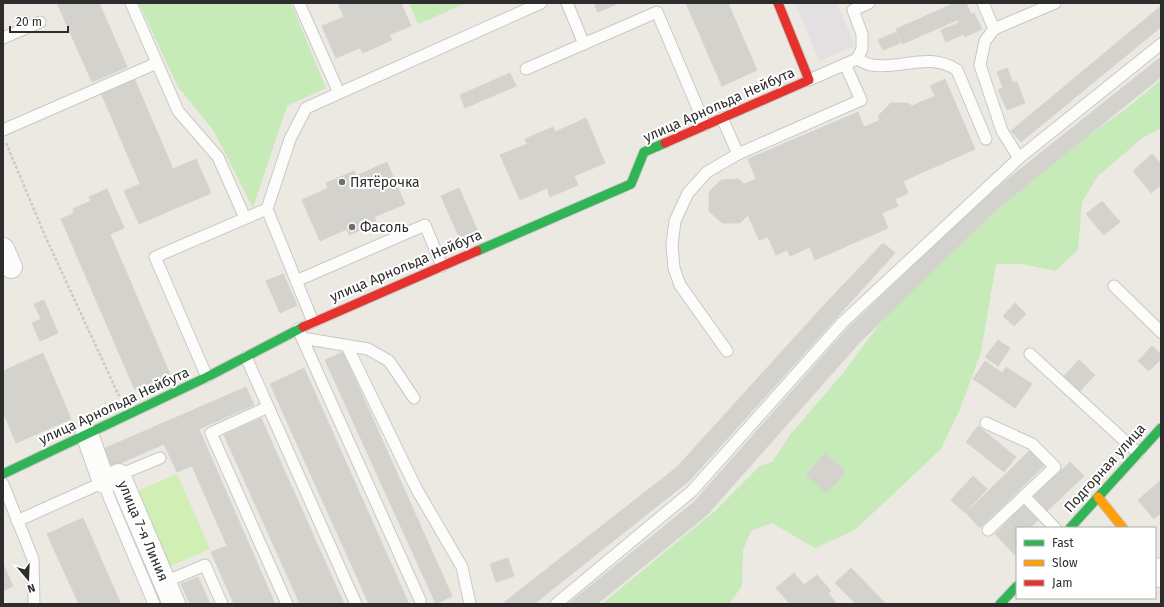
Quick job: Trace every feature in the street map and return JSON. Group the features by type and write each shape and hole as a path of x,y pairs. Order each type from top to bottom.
{"street":[{"path":"778,3 809,80"},
{"name":"улица Арнольда Нейбута","path":"3,474 246,357 300,333 313,322 631,184 644,152 809,80"},
{"name":"Подгорная улица","path":"1071,527 1161,428"},
{"name":"улица 7-я Линия","path":"87,434 165,582 174,604"},
{"path":"1098,497 1122,527"},
{"path":"1000,604 1016,587"}],"lane":[{"path":"131,3 178,111 218,158 245,218"},
{"path":"299,3 339,93"},
{"path":"313,322 267,209 290,139 306,108 541,3"},
{"path":"566,3 584,44"},
{"path":"857,60 862,49 862,34 851,6 869,3"},
{"path":"983,3 994,29"},
{"path":"1019,158 1002,131 980,65 985,42 994,29 1055,3"},
{"path":"526,69 658,12 705,125"},
{"path":"3,38 40,22"},
{"path":"556,604 692,492 842,323 1019,158 1161,44"},
{"path":"809,80 857,60 870,65 880,66 937,61 949,64 956,70 986,139"},
{"path":"3,130 157,63"},
{"path":"727,351 680,285 674,268 672,245 675,221 688,193 707,172 738,154 861,100 845,64"},
{"path":"722,118 738,154"},
{"path":"207,377 155,257 267,209"},
{"path":"296,281 424,225 442,266"},
{"path":"1114,286 1161,332"},
{"path":"300,333 347,346 368,349 389,361 414,398"},
{"path":"300,333 420,600"},
{"path":"347,346 416,488 462,567 470,604"},
{"path":"1030,354 1138,453"},
{"path":"246,357 356,604"},
{"path":"268,407 211,433 287,604"},
{"path":"986,423 1032,444 1055,467 988,530"},
{"path":"17,521 160,458"},
{"path":"112,479 108,497 154,604"},
{"path":"3,484 33,559 34,604"},
{"path":"1024,496 1054,527"},
{"path":"165,582 205,564 222,604"}],"path":[{"path":"6,142 46,238 127,415"}],"shaded area":[{"path":"795,3 837,3 855,46 819,61"}],"green space":[{"path":"139,3 291,3 326,88 287,106 253,208 213,130 178,87"},
{"path":"409,3 467,3 418,24"},
{"path":"1161,80 1161,128 1142,138 1097,177 1082,202 1078,250 1055,271 1022,264 996,264 981,352 960,409 941,449 855,530 815,548 772,523 751,531 743,550 742,586 729,604 602,604 716,510 760,466 772,462 790,435 844,372 900,296 1004,196 1127,108"},
{"path":"177,474 210,549 168,567 135,492"}],"building":[{"path":"57,3 99,3 127,67 92,82"},
{"path":"338,3 376,3 377,5 382,3 401,3 411,26 389,35 392,40 363,53 360,48 336,58 322,26 344,17"},
{"path":"594,3 619,3 598,12"},
{"path":"686,3 728,3 757,70 722,86"},
{"path":"955,3 966,3 971,14 902,44 896,29"},
{"path":"1161,6 1161,27 1021,142 1011,131"},
{"path":"974,13 982,29 965,37 964,34 946,42 941,30 959,23 958,20"},
{"path":"896,32 900,43 883,50 878,40"},
{"path":"1161,57 1161,77 996,210 860,342 707,515 597,604 568,604 694,502 846,330 984,198"},
{"path":"1007,68 1013,83 1017,82 1025,103 1007,110 998,90 1003,88 997,72"},
{"path":"510,73 516,86 465,108 460,95"},
{"path":"134,78 173,169 196,159 211,193 139,224 124,191 140,184 101,93"},
{"path":"945,79 975,149 903,181 908,193 895,199 898,206 882,213 888,228 815,260 810,247 790,256 787,250 776,255 768,237 759,240 748,215 740,223 722,223 709,211 709,192 721,180 739,179 744,184 756,179 748,159 858,112 864,127 879,121 879,115 891,103 908,103 912,106 935,96 930,86"},
{"path":"586,118 605,163 574,176 578,185 550,197 547,188 520,200 500,155 527,144 525,139 553,127 555,132"},
{"path":"1152,154 1161,164 1161,185 1151,193 1133,171"},
{"path":"387,162 405,204 374,217 377,223 349,235 347,229 320,241 302,200 328,188 326,183 354,171 356,176"},
{"path":"459,188 481,239 463,246 441,196"},
{"path":"107,189 124,228 110,234 170,374 135,390 61,219 74,213 73,209 91,201 89,197"},
{"path":"1102,201 1120,222 1104,235 1086,214"},
{"path":"883,243 895,253 690,480 534,604 502,604 677,467 825,304"},
{"path":"283,274 297,305 280,313 266,281"},
{"path":"44,300 58,333 40,341 32,323 41,319 34,304"},
{"path":"1015,303 1026,314 1014,326 1003,316"},
{"path":"998,340 1010,348 998,366 985,357"},
{"path":"1152,346 1161,354 1161,359 1149,371 1138,361"},
{"path":"343,352 452,596 436,604 325,360"},
{"path":"43,353 71,419 16,443 3,412 3,371"},
{"path":"1079,360 1095,375 1079,392 1063,377"},
{"path":"985,361 1002,373 1006,367 1032,384 1015,408 973,379"},
{"path":"304,368 409,604 369,604 270,384"},
{"path":"246,387 254,405 199,429 275,604 234,604 211,552 227,546 192,466 177,472 164,444 109,468 101,450"},
{"path":"261,418 344,604 300,604 224,435"},
{"path":"978,426 1016,457 1004,472 966,442"},
{"path":"1030,450 1045,465 980,528 966,513"},
{"path":"825,453 846,472 826,493 806,475"},
{"path":"1070,462 1084,476 1047,511 1033,497"},
{"path":"973,476 987,489 965,513 951,500"},
{"path":"1161,480 1161,513 1154,519 1138,500"},
{"path":"1024,505 1038,520 1031,527 1016,527 1016,556 995,534"},
{"path":"83,518 120,602 116,604 79,604 47,534"},
{"path":"508,558 514,576 496,582 490,564"},
{"path":"3,564 13,586 3,591"},
{"path":"851,568 885,603 884,604 856,604 835,583"},
{"path":"794,573 804,585 817,575 831,591 828,593 837,604 790,604 776,588"},
{"path":"198,577 210,604 190,604 181,584"}],"traffic: fast":[{"path":"477,251 631,184 644,152 665,143"},
{"path":"3,474 207,377 303,327"},
{"path":"1071,527 1161,428"},
{"path":"1000,604 1016,587"}],"traffic: slow":[{"path":"1098,497 1122,527"}],"traffic: jam":[{"path":"665,143 809,80 778,3"},
{"path":"303,327 477,251"}],"place":[{"name":"Пятёрочка","path":"342,182"},
{"name":"Фасоль","path":"352,227"}]}
